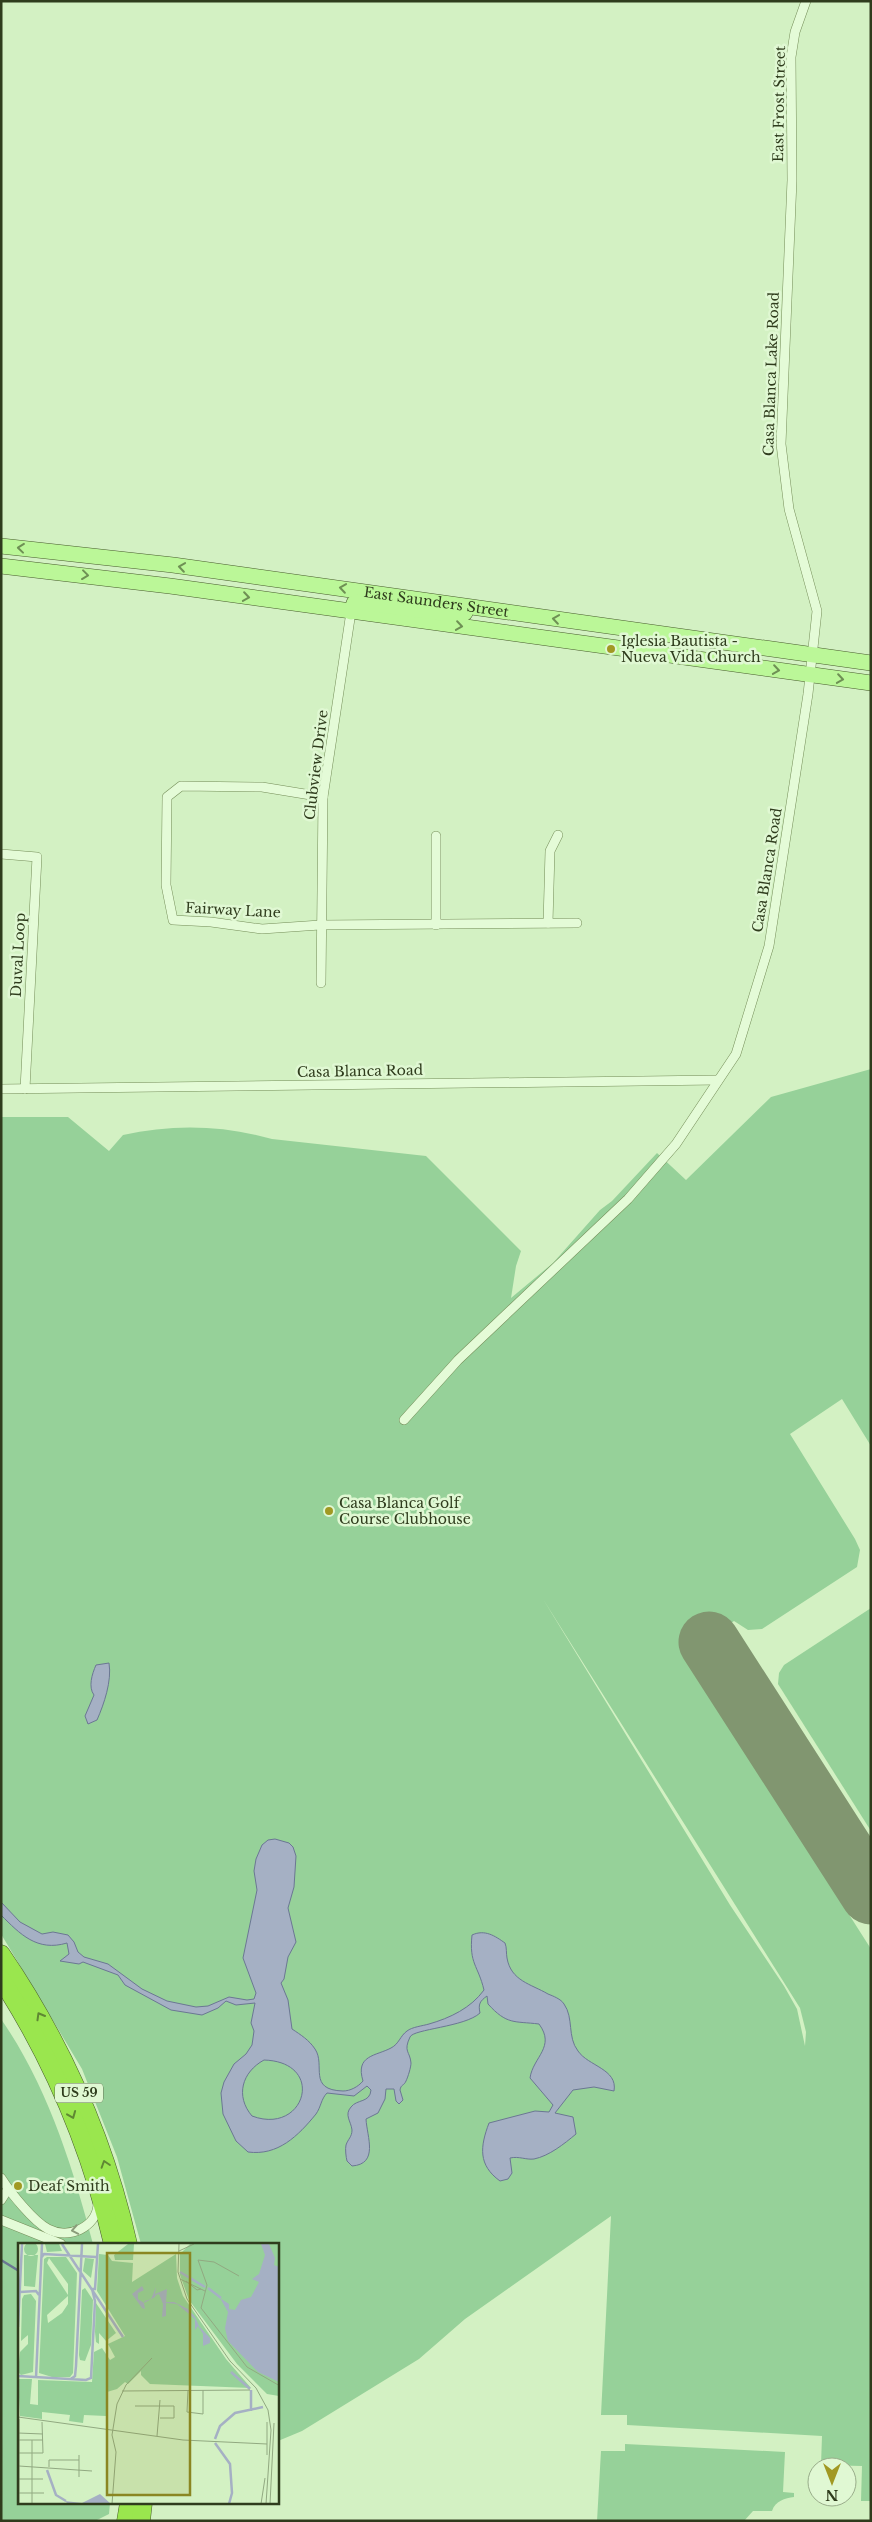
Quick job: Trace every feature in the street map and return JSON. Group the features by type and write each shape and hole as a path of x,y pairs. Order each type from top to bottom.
{"highway":[{"name":"US 59","path":"1,1954 40,2017 72,2077 98,2145 122,2217 128,2243"},
{"name":"US 59","path":"1,1979 51,2067 77,2127 100,2195 113,2243"},
{"path":"126,2521 129,2504"},
{"path":"141,2521 143,2504"}],"main road":[{"name":"East Saunders Street","path":"1,546 163,564 871,663"},
{"name":"East Saunders Street","path":"1,566 146,583 871,683"},
{"path":"351,612 354,603 358,602 458,614 491,609"},
{"path":"485,630 498,623 613,637 620,636 625,628"}],"street":[{"name":"East Frost Street","path":"792,180 791,56 795,32 806,1"},
{"name":"Casa Blanca Lake Road","path":"792,180 781,444 788,509 817,611 812,655"},
{"name":"Clubview Drive","path":"321,984 320,925 323,797 351,612"},
{"name":"Casa Blanca Road","path":"404,1420 458,1360 628,1199 676,1144 736,1054 769,946 808,694 812,655"},
{"name":"Fairway Lane","path":"323,797 262,787 181,786 167,796 166,885 173,920 211,922 262,929 320,925 576,923"},
{"path":"548,923 550,851 558,835"},
{"path":"436,836 436,925"},
{"name":"Duval Loop","path":"1,854 36,857 25,1089"},
{"name":"Casa Blanca Road","path":"1,1089 718,1080"},
{"path":"1,2178 5,2187 39,2222 48,2229 57,2232 75,2231 91,2224 97,2214 100,2195"},
{"path":"1,2200 5,2187"},
{"path":"1,2220 58,2243"}],"green space":[{"path":"871,1069 871,1446 842,1399 790,1434 855,1539 860,1550 857,1567 762,1629 748,1630 734,1621 683,1654 871,1949 871,2501 861,2501 862,2466 857,2466 857,2457 821,2457 822,2436 627,2425 627,2415 601,2415 611,2216 465,2319 419,2359 302,2431 279,2441 279,2243 141,2243 117,2157 82,2069 1,1934 1,1117 68,1117 109,1151 123,1135 160,1129 198,1128 235,1131 272,1139 426,1156 521,1251 516,1266 511,1298 553,1263 600,1210 612,1201 657,1153 686,1180 771,1097","holes":["543,1599 800,2008 806,2032 805,2046 797,2009 784,1986 730,1905"]},
{"path":"871,1608 871,1831 778,1684 779,1673 784,1665"},
{"path":"1,2019 32,2071 57,2127 77,2186 93,2243 18,2243 18,2504 110,2504 109,2514 95,2521 1,2521"},
{"path":"625,2444 785,2452 783,2492 794,2493 794,2497 781,2501 775,2505 772,2511 753,2511 744,2521 597,2521 601,2451 625,2451"}],"water":[{"path":"109,1663 107,1692 102,1707 97,1720 88,1724 85,1716 94,1695 91,1684 93,1672 96,1665"},
{"path":"275,1839 289,1843 293,1847 296,1856 294,1887 288,1908 296,1942 288,1957 284,1979 281,1983 288,2000 292,2029 307,2040 315,2049 318,2055 321,2081 325,2086 332,2090 343,2091 356,2087 363,2081 362,2066 368,2058 394,2046 409,2030 437,2022 473,2002 484,1990 473,1959 472,1935 486,1933 505,1943 509,1966 517,1977 563,2002 569,2015 571,2034 575,2046 583,2056 607,2073 614,2084 614,2091 594,2087 573,2090 555,2113 573,2117 576,2134 556,2149 540,2157 534,2159 510,2158 512,2173 508,2179 500,2181 484,2162 484,2140 489,2123 535,2111 549,2112 553,2105 530,2078 544,2046 544,2032 539,2024 511,2021 500,2016 488,2004 487,1996 480,2003 480,2013 473,2018 413,2034 410,2037 407,2049 411,2063 406,2081 400,2090 403,2100 399,2104 396,2101 394,2089 386,2089 385,2099 378,2113 366,2119 369,2155 360,2164 352,2166 347,2161 346,2147 352,2130 348,2113 354,2105 368,2097 371,2090 367,2086 354,2096 327,2093 316,2114 302,2130 286,2143 269,2151 248,2152 236,2141 223,2114 221,2093 224,2082 234,2064 246,2054 252,2045 254,2031 251,2023 255,2003 236,2005 226,2001 218,2008 202,2015 171,2010 125,1985 118,1975 83,1962 79,1964 60,1961 69,1954 67,1943 47,1945 30,1940 1,1915 1,1902 20,1922 42,1934 53,1932 68,1935 74,1942 78,1952 84,1957 108,1964 142,1989 167,2001 196,2007 208,2006 229,1997 247,2000 254,1999 256,1993 243,1958 257,1890 254,1871 256,1859 262,1845 268,1840","holes":["264,2060 284,2064 296,2072 302,2084 302,2096 296,2108 285,2116 270,2119 252,2116 247,2108 243,2093 243,2085 250,2071"]}],"waterway":[{"path":"1,2260 18,2270"}],"runway":[{"path":"709,1642 871,1894"}],"place":[{"name":"Iglesia Bautista - Nueva Vida Church","path":"611,649"},
{"name":"Casa Blanca Golf Course Clubhouse","path":"329,1511"},
{"name":"Deaf Smith","path":"18,2186"}]}
